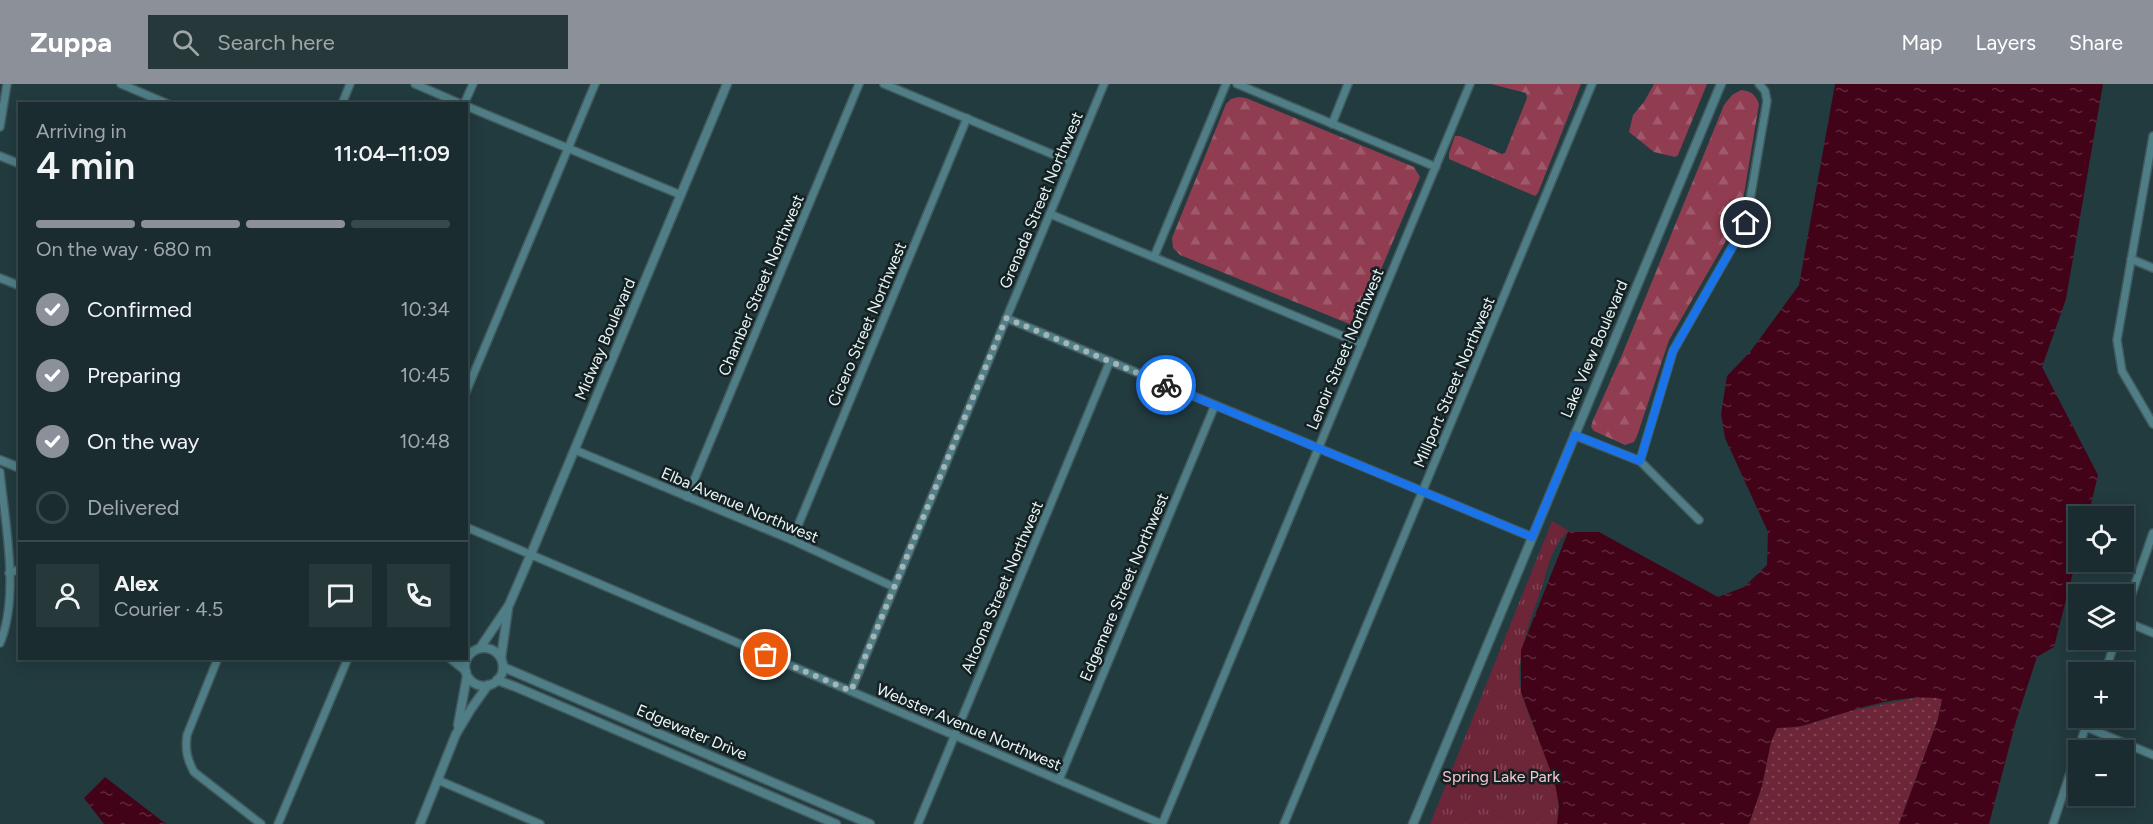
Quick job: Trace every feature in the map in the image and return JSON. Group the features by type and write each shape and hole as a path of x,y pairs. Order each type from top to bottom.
{"street":[{"path":"0,127 7,84"},
{"path":"121,84 163,102"},
{"path":"343,102 350,84"},
{"path":"415,84 459,102"},
{"path":"465,102 473,84"},
{"path":"468,387 595,84"},
{"name":"Midway Boulevard","path":"501,658 509,605 727,84"},
{"name":"Chamber Street Northwest","path":"687,497 859,84"},
{"path":"884,84 1071,162"},
{"name":"Grenada Street Northwest","path":"851,691 1104,84"},
{"path":"1154,257 1226,84"},
{"path":"1236,84 1436,167"},
{"path":"1332,124 1348,84"},
{"name":"Lenoir Street Northwest","path":"1162,824 1470,84"},
{"name":"Millport Street Northwest","path":"1284,824 1592,84"},
{"name":"Lake View Boulevard","path":"1413,824 1721,84"},
{"path":"1640,461 1673,351 1746,223 1767,101 1765,92 1759,84"},
{"path":"468,106 681,195"},
{"name":"Cicero Street Northwest","path":"792,540 967,118"},
{"path":"2153,136 2118,330 2117,350 2126,380 2153,424"},
{"path":"0,156 18,163"},
{"path":"1050,214 1362,344"},
{"path":"2131,259 2153,268"},
{"path":"0,278 18,285"},
{"path":"1006,318 1532,537"},
{"name":"Altoona Street Northwest","path":"918,824 1110,361"},
{"name":"Edgemere Street Northwest","path":"1059,780 1215,405"},
{"path":"1575,435 1640,461 1699,520"},
{"name":"Elba Avenue Northwest","path":"575,450 792,540 894,587"},
{"path":"0,460 18,467"},
{"path":"0,472 9,573 8,621 0,643"},
{"name":"Webster Avenue Northwest","path":"468,527 1162,824"},
{"path":"2134,587 2153,533"},
{"path":"9,573 18,570"},
{"name":"Midway Boulevard","path":"474,649 509,605"},
{"path":"2134,625 2153,633"},
{"path":"420,824 456,734 489,685 497,680 503,667 501,658 494,651 474,649"},
{"path":"217,660 187,735 185,748 188,761 194,772 261,824"},
{"path":"278,824 347,660"},
{"path":"452,660 479,685 489,685"},
{"path":"456,734 468,660"},
{"name":"Edgewater Drive","path":"503,667 870,824"},
{"name":"Edgewater Drive","path":"497,680 836,824"},
{"path":"2053,824 2086,728 2153,755"},
{"path":"438,780 540,824"}],"green space":[{"path":"1491,84 1581,84 1535,196 1449,159 1455,136 1502,154 1505,153 1527,98 1526,93"},
{"path":"1654,84 1707,84 1678,155 1675,157 1654,152 1629,132 1633,115 1644,102"},
{"path":"1741,90 1752,94 1759,104 1742,206 1734,227 1669,340 1637,436 1634,442 1625,445 1594,431 1591,427 1593,420 1622,355 1724,105 1732,95"},
{"path":"1238,97 1246,98 1414,167 1420,177 1359,322 1352,325 1180,255 1173,248 1172,238 1226,104"},
{"name":"Spring Lake Park","path":"1552,521 1569,531 1558,543 1551,557 1528,626 1521,654 1520,681 1527,710 1553,775 1557,791 1557,824 1430,824"},
{"path":"1920,697 1942,698 1938,719 1899,824 1749,824 1762,786 1771,742 1777,728 1803,726 1850,711"}],"water":[{"path":"1835,84 2103,84 2066,299 2042,367 2098,475 2090,506 2068,506 2068,572 2073,572 2070,584 2068,584 2054,647 2037,657 2016,721 1989,824 1899,824 1938,719 1942,699 1908,698 1855,710 1802,726 1777,728 1771,742 1762,786 1749,824 1557,824 1559,806 1555,783 1521,692 1521,650 1568,532 1599,532 1718,597 1744,587 1767,565 1768,532 1725,438 1721,414 1727,376 1750,352 1799,285"},
{"path":"105,777 166,824 104,824 84,798"}],"way so far":[{"path":"766,655 851,691 1006,318 1166,385"}],"route":[{"path":"1166,385 1532,537 1575,435 1640,461 1673,351 1743,232 1746,223"}]}
